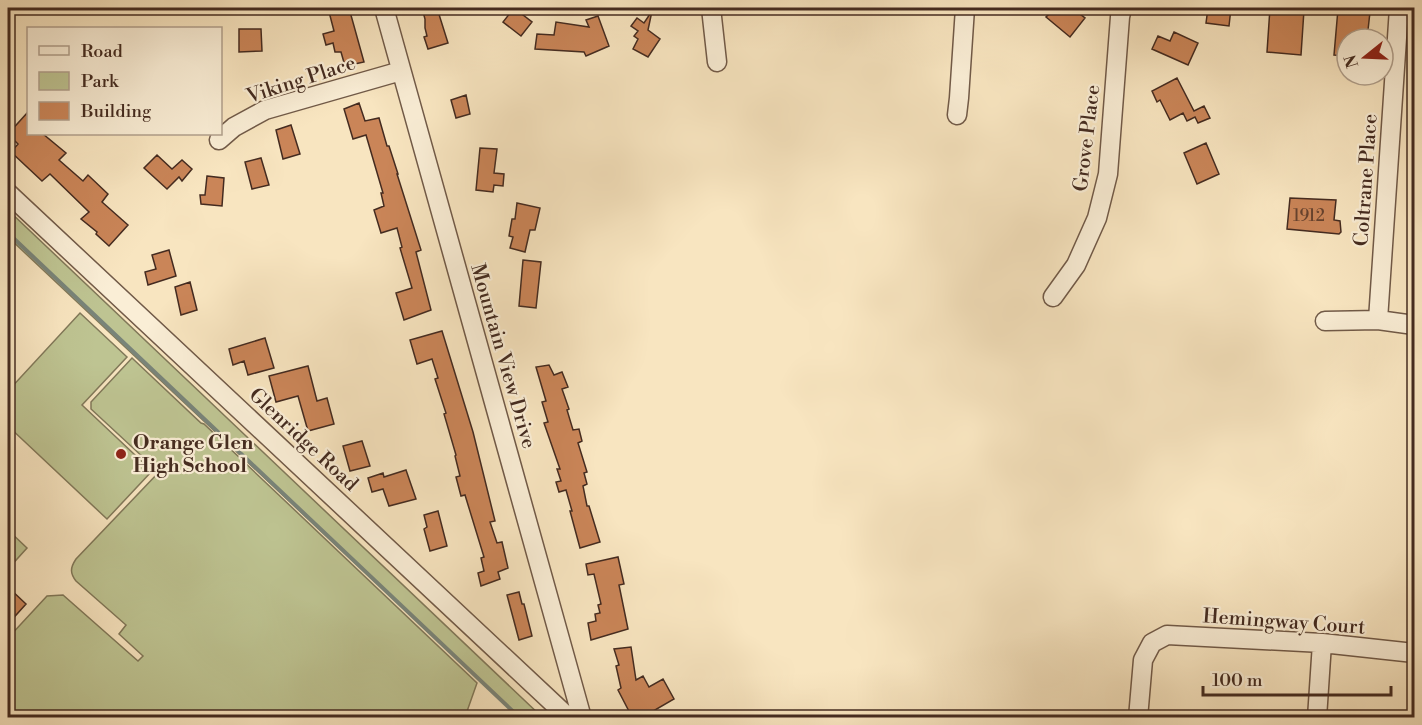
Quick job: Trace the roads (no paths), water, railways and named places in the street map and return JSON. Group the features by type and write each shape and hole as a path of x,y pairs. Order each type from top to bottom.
{"street":[{"name":"Mountain View Drive","path":"384,8 582,717"},
{"path":"711,8 717,63"},
{"path":"957,115 964,8"},
{"name":"Grove Place","path":"1053,297 1076,265 1097,218 1108,174 1122,8"},
{"name":"Coltrane Place","path":"1378,320 1399,8"},
{"name":"Viking Place","path":"219,140 234,127 265,110 401,71"},
{"name":"Glenridge Road","path":"8,193 569,717"},
{"path":"1325,321 1378,320 1414,326"},
{"name":"Hemingway Court","path":"1138,717 1143,660 1152,643 1167,635 1322,643 1414,653"},
{"path":"1317,717 1322,643"}],"waterway":[{"path":"8,233 520,718"}],"place":[{"name":"Orange Glen High School","path":"121,454"}]}
